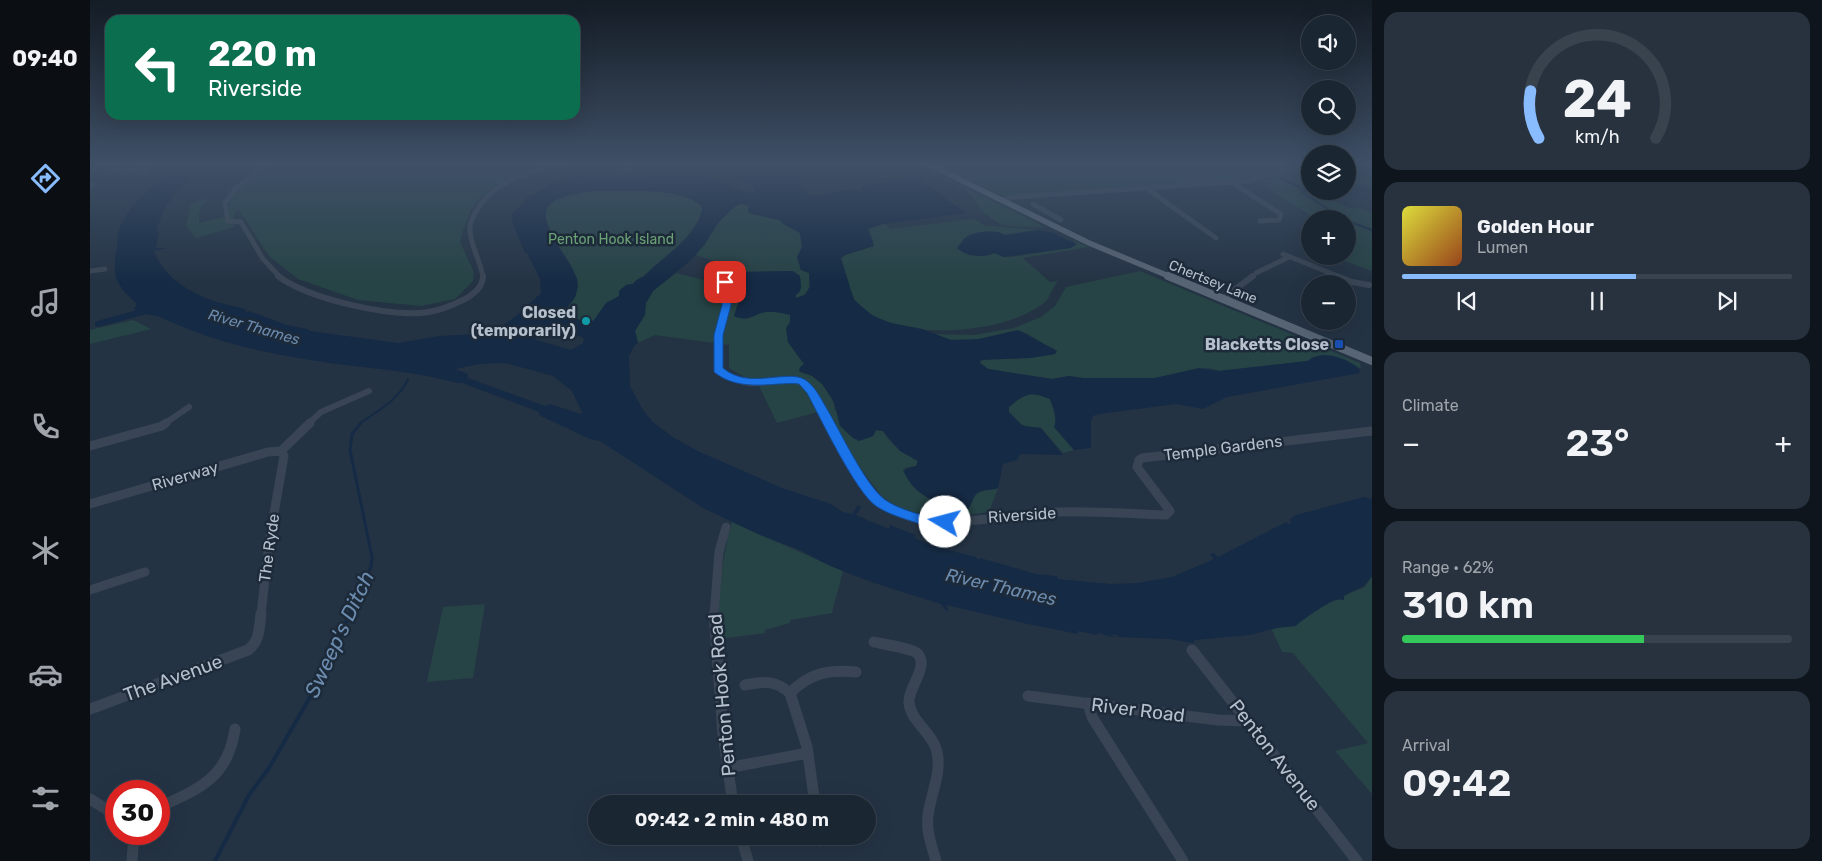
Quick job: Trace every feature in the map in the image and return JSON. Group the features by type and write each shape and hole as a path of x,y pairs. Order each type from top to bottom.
{"main road":[{"name":"Chertsey Lane","path":"1008,203 1142,267 1372,362"}],"street":[{"path":"224,203 228,221 241,222 263,260 287,283 355,305 387,312 410,313 438,310 454,305 471,295 481,285 482,271 470,229 475,212 481,203"},
{"path":"1167,203 1216,238"},
{"path":"1260,221 1279,220 1281,214 1264,203"},
{"path":"1033,204 1060,219 1046,222"},
{"path":"1222,299 1286,255 1352,282 1370,287"},
{"path":"90,270 105,269"},
{"name":"Riverside","path":"719,274 725,282 727,295 718,335 718,369 723,374 737,380 753,383 795,380 802,382 808,387 860,478 879,502 896,511 926,521 945,522 1059,512 1154,516 1169,514"},
{"path":"1362,280 1370,287"},
{"path":"281,451 321,412 369,391"},
{"path":"90,446 162,426 189,407"},
{"name":"Temple Gardens","path":"1169,514 1168,508 1140,472 1138,467 1139,460 1142,458 1372,431"},
{"name":"Riverway","path":"90,504 268,452 281,451"},
{"name":"The Ryde","path":"255,645 258,637 269,542 284,456 281,451"},
{"name":"Penton Hook Road","path":"726,527 719,552 714,607 715,642 727,768 732,795"},
{"path":"90,590 145,572"},
{"path":"874,642 896,648 910,649 921,660 920,669 911,690 909,702 913,713 932,739 937,751 938,778 927,823 936,861"},
{"name":"The Avenue","path":"90,709 248,650 255,645"},
{"name":"Penton Avenue","path":"1192,650 1357,861"},
{"path":"790,693 802,680 823,671 840,670 856,672"},
{"path":"745,685 770,680 780,683 790,693 808,753 814,778 815,795"},
{"name":"River Road","path":"1028,696 1218,720 1248,721"},
{"path":"1088,703 1092,717 1183,861"},
{"path":"170,802 199,789 213,776 227,754 234,737 234,729"},
{"path":"727,768 808,753"},
{"path":"90,799 105,808"},
{"path":"132,861 133,845"},
{"path":"744,845 748,861"}],"green space":[{"path":"193,203 205,203 199,212 199,223 228,216 230,203 476,203 469,214 460,242 474,272 473,281 455,299 421,306 358,300 298,279 269,256 238,208 233,217 234,227 196,238 186,226 191,204"},
{"name":"Penton Hook Island","path":"552,203 698,203 702,210 699,220 693,229 678,246 644,276 633,284 626,285 619,296 607,304 594,321 590,322 561,316 574,300 577,287 571,266 547,223 545,212"},
{"path":"977,203 997,203 1045,227 1018,227 1000,224 980,210"},
{"path":"1291,203 1339,203 1348,208 1357,208 1372,213 1372,271 1356,265 1356,210 1302,210"},
{"path":"741,204 749,206 752,214 779,220 800,233 802,247 797,257 801,270 809,273 809,286 807,292 796,298 796,275 793,271 743,272 740,300 734,316 748,318 769,312 791,315 788,342 804,364 800,372 817,378 825,386 835,410 874,435 876,430 883,431 894,445 918,461 916,466 905,468 914,488 930,497 972,503 976,495 982,491 998,488 989,512 935,517 902,509 882,497 818,412 777,423 759,386 729,368 729,345 655,335 638,343 635,331 653,291 676,273 712,282 729,266 696,255 728,212"},
{"path":"975,219 983,225 1038,230 1004,235 997,232 981,232 968,236 957,248 966,253 985,255 995,253 1003,257 1012,257 1070,248 1076,244 1072,240 1089,247 1023,258 1050,282 1058,281 1047,300 1037,308 1013,319 991,325 966,329 915,329 891,323 871,314 856,301 849,287 841,258 871,246 874,242 868,229 886,224 890,229"},
{"path":"1140,271 1360,363 1361,369 1347,361 1325,355 1308,361 1219,371 1208,368 1155,378 1083,378 1069,376 1052,379 988,369 980,363 984,359 1030,358 1055,354 1053,348 1020,331 967,340 951,339 935,334 974,335 1014,328 1041,317 1055,306 1066,287"},
{"path":"133,320 151,329 90,344 90,330"},
{"path":"1029,394 1050,399 1054,409 1054,427 1074,450 1063,453 1041,428 1025,426 1011,417 1009,407 1020,397"},
{"path":"732,522 843,571 832,613 790,620 790,623 765,630 765,633 718,639 721,580"},
{"path":"1372,576 1372,794 1335,751 1368,743 1293,653 1282,652 1272,630 1365,587"},
{"path":"485,604 473,678 427,682 443,607"}],"water":[{"name":"River Thames","path":"136,203 168,203 156,230 159,233 156,248 167,248 154,251 158,260 171,276 197,294 217,302 247,310 245,311 247,312 249,311 310,331 398,343 440,336 478,334 499,328 516,316 541,293 540,279 527,253 525,253 511,215 523,203 552,203 546,212 547,222 561,251 571,265 577,278 578,287 575,297 561,316 590,322 594,320 606,303 619,296 619,291 626,285 633,284 644,276 686,238 699,220 702,210 698,203 952,203 966,213 882,224 868,229 874,246 841,258 854,300 873,316 891,323 922,329 951,340 979,339 1018,330 1057,351 1055,354 1030,358 980,360 980,363 988,369 1052,379 1069,376 1083,378 1155,378 1199,368 1219,371 1308,361 1313,357 1327,355 1348,361 1359,369 1360,373 1227,397 1203,409 1176,404 1099,414 1093,416 1091,421 1091,448 1074,450 1054,427 1054,409 1050,399 1037,395 1028,395 1009,407 1009,412 1023,426 1041,428 1063,455 1020,454 1017,460 1003,464 998,488 982,490 977,493 968,509 948,506 929,499 914,487 903,470 916,466 918,461 900,451 883,431 876,430 873,436 859,441 840,426 834,402 822,384 812,376 799,371 800,367 804,364 788,342 786,328 790,322 790,315 769,312 748,318 734,316 741,292 736,276 740,272 793,271 800,276 801,282 801,288 795,296 796,298 805,295 810,287 809,273 801,270 797,257 802,247 800,233 783,224 780,220 752,214 748,212 749,206 741,204 734,207 718,223 705,244 690,261 653,291 646,303 645,315 635,331 638,343 634,346 629,356 630,386 643,410 653,422 674,438 700,452 782,488 831,504 843,512 852,514 858,505 861,507 856,515 868,520 869,523 870,521 889,529 890,525 916,535 915,538 930,545 976,557 979,560 980,558 1036,574 1057,576 1058,579 1111,584 1137,583 1172,577 1214,559 1210,554 1214,553 1218,557 1286,522 1289,524 1291,522 1289,520 1296,515 1364,497 1372,499 1372,576 1361,587 1344,596 1344,600 1333,601 1296,626 1277,628 1250,635 1195,640 1193,643 1170,639 1118,637 1117,635 1110,634 1116,637 1113,637 1078,631 1078,634 946,605 949,611 944,609 941,604 852,575 802,551 760,535 703,508 600,441 589,439 567,428 568,426 566,428 539,415 539,412 462,383 412,373 336,364 269,353 226,342 162,318 142,313 134,309 137,304 121,287 115,272 118,233 128,213","holes":["548,328 582,337 583,343 571,350 534,339","505,363 553,376 572,391 582,412 581,414 550,404 545,406 468,378 468,374 455,369 480,364"]},
{"path":"1038,230 1050,232 1077,244 1071,248 1003,257 995,253 981,256 970,255 957,248 966,237 976,233 991,232 1004,235"}],"waterway":[{"path":"1319,203 1329,210"},
{"path":"1356,224 1372,230"},
{"path":"98,324 149,310"},
{"name":"Sweep's Ditch","path":"359,424 393,399 408,379"},
{"name":"Sweep's Ditch","path":"349,615 371,567 372,557 350,450 352,434 361,423"},
{"name":"Sweep's Ditch","path":"215,861 249,795 269,768 316,687 350,614"}],"place":[{"name":"Closed (temporarily)","path":"586,321"},
{"name":"Blacketts Close","path":"1339,344"}],"route":[{"path":"725,282 727,295 718,335 718,369 723,374 737,380 753,383 795,380 802,382 812,392 860,478 879,502 896,511 926,521 945,522"}]}
